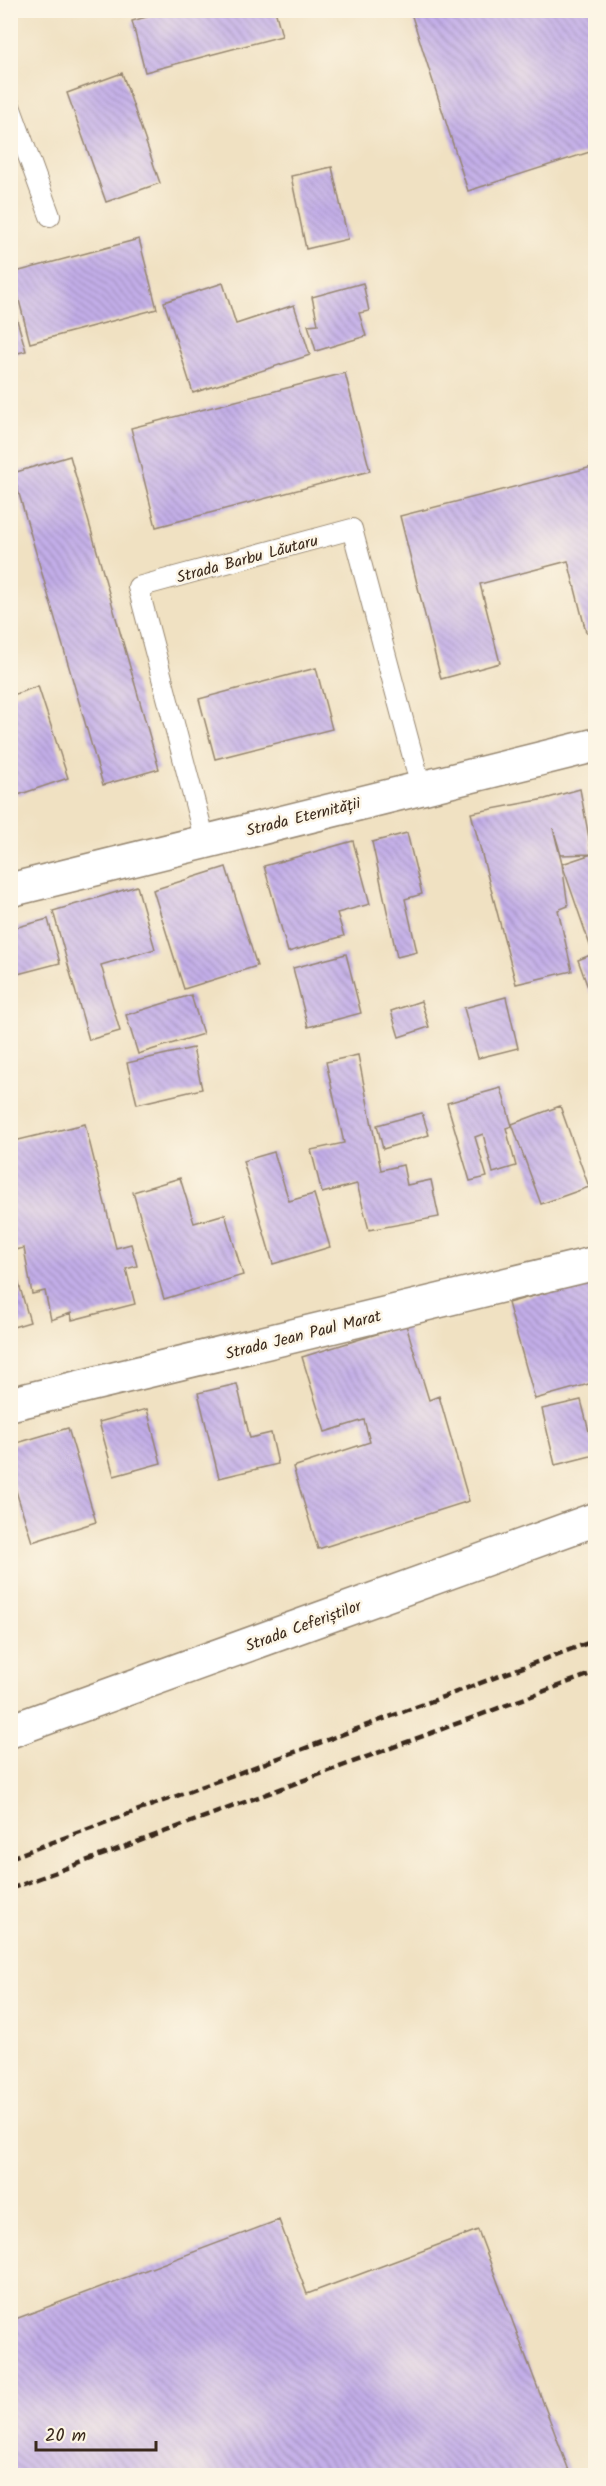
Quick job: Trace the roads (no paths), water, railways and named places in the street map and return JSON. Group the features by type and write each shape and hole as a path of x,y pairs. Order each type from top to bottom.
{"street":[{"name":"Strada Eternității","path":"10,890 596,745"},
{"name":"Strada Jean Paul Marat","path":"10,1404 596,1263"},
{"name":"Strada Ceferiștilor","path":"10,1731 596,1519"}],"lane":[{"path":"10,106 50,216"},
{"name":"Strada Barbu Lăutaru","path":"205,841 138,587 352,529 421,787"}],"railway":[{"path":"10,1858 596,1640"},
{"path":"10,1889 596,1672"}]}
